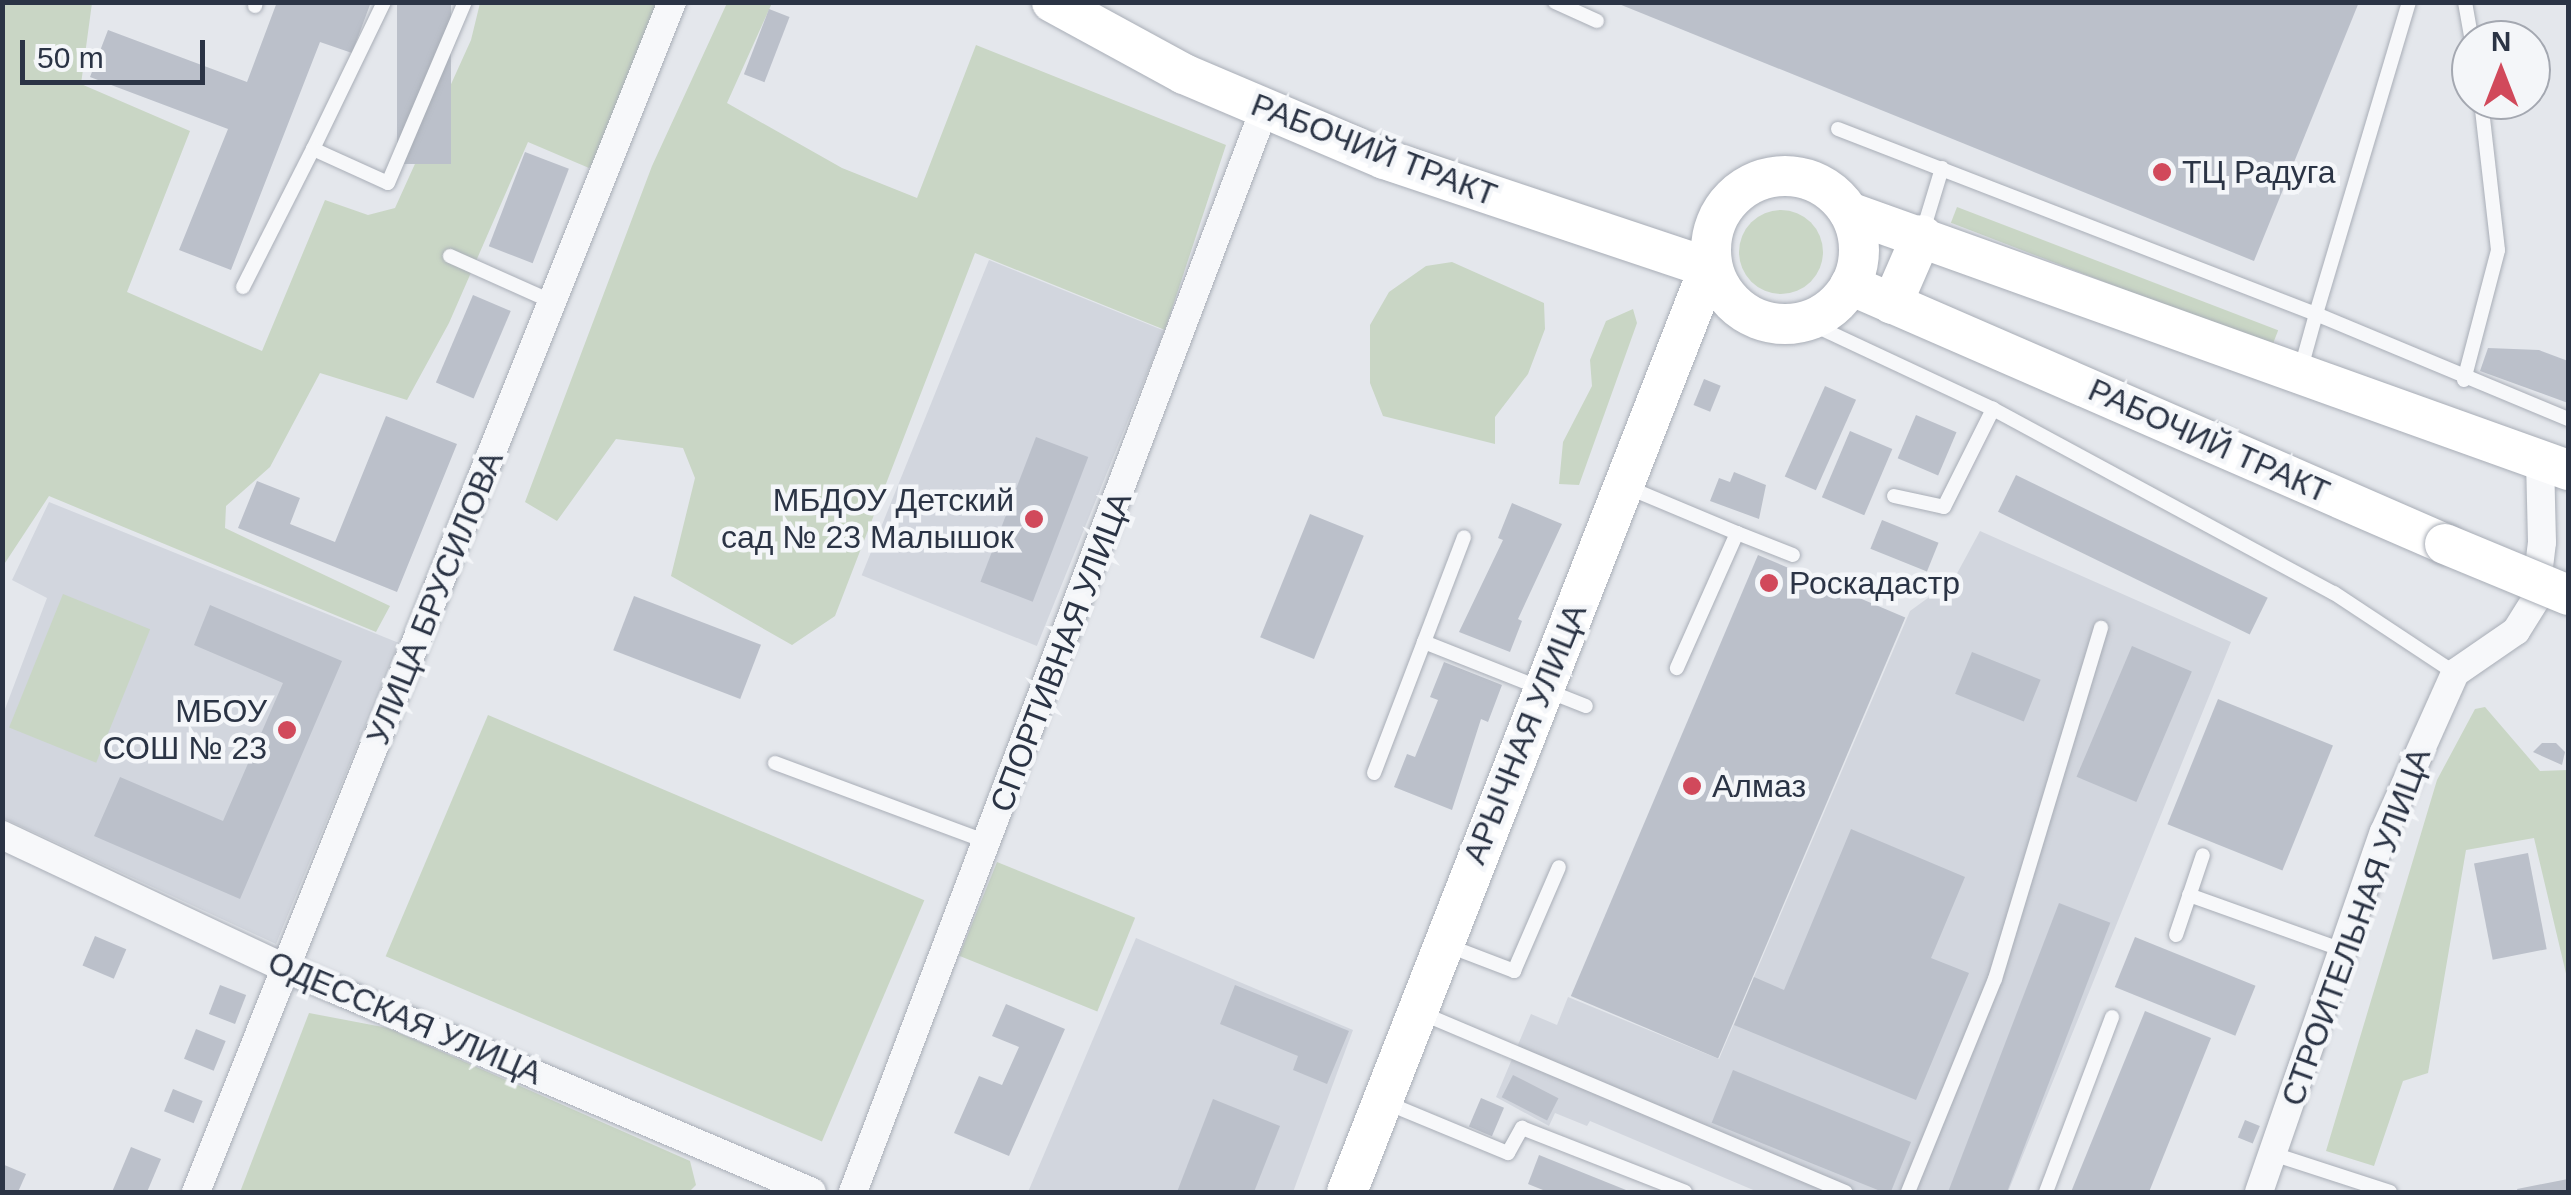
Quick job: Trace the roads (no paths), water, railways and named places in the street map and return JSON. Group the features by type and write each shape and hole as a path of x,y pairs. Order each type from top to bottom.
{"main road":[{"name":"РАБОЧИЙ ТРАКТ","path":"1052,2 1264,110 1384,159 1709,268"},
{"path":"1634,244 1727,203 1760,180 1801,177 1820,184 1849,212 1922,235 2554,466"},
{"path":"1727,203 1714,231 1709,268 1742,310 1783,324 1805,321 1839,302 1854,277 1922,235"},
{"path":"1849,212 1854,277"},
{"path":"1892,304 1922,235"},
{"name":"АРЫЧНАЯ УЛИЦА","path":"1347,1192 1540,687 1626,487 1688,333 1709,268"},
{"name":"РАБОЧИЙ ТРАКТ","path":"1854,277 1892,304 2568,595"},
{"path":"1688,333 1742,310"}],"street":[{"name":"УЛИЦА БРУСИЛОВА","path":"196,1192 672,2"},
{"name":"СПОРТИВНАЯ УЛИЦА","path":"853,1192 1264,110"},
{"path":"2455,673 2516,631 2535,600 2554,466"},
{"name":"СТРОИТЕЛЬНАЯ УЛИЦА","path":"2259,1192 2384,832 2455,673"},
{"name":"ОДЕССКАЯ УЛИЦА","path":"2,835 288,969 812,1192"}],"lane":[{"path":"243,286 384,2"},
{"path":"313,148 388,183 464,2"},
{"path":"1555,2 1598,21"},
{"path":"2299,374 2409,2"},
{"path":"2464,380 2498,250 2483,120"},
{"path":"1838,129 2316,314 2464,380 2568,419"},
{"path":"1922,235 1942,168"},
{"path":"450,256 554,302"},
{"path":"1805,321 1992,409 2334,593 2455,673"},
{"path":"1894,496 1944,507 1992,409"},
{"path":"1626,487 1793,556"},
{"path":"1678,668 1738,533"},
{"path":"1374,772 1464,537"},
{"path":"1908,1192 1995,979 2101,628"},
{"path":"1424,642 1586,706"},
{"path":"774,763 988,842"},
{"path":"2176,935 2203,856"},
{"path":"1444,944 1514,970 1559,868"},
{"path":"2190,895 2343,950"},
{"path":"1418,1011 1846,1192"},
{"path":"2046,1192 2112,1018"},
{"path":"1384,1102 1508,1153 1522,1128 1685,1192"},
{"path":"2272,1154 2390,1192"}],"place":[{"name":"ТЦ Радуга","path":"2162,172"},
{"name":"МБДОУ Детский сад № 23 Малышок","path":"1034,519"},
{"name":"Роскадастр","path":"1769,583"},
{"name":"МБОУ СОШ № 23","path":"287,730"},
{"name":"Алмаз","path":"1692,786"}]}
